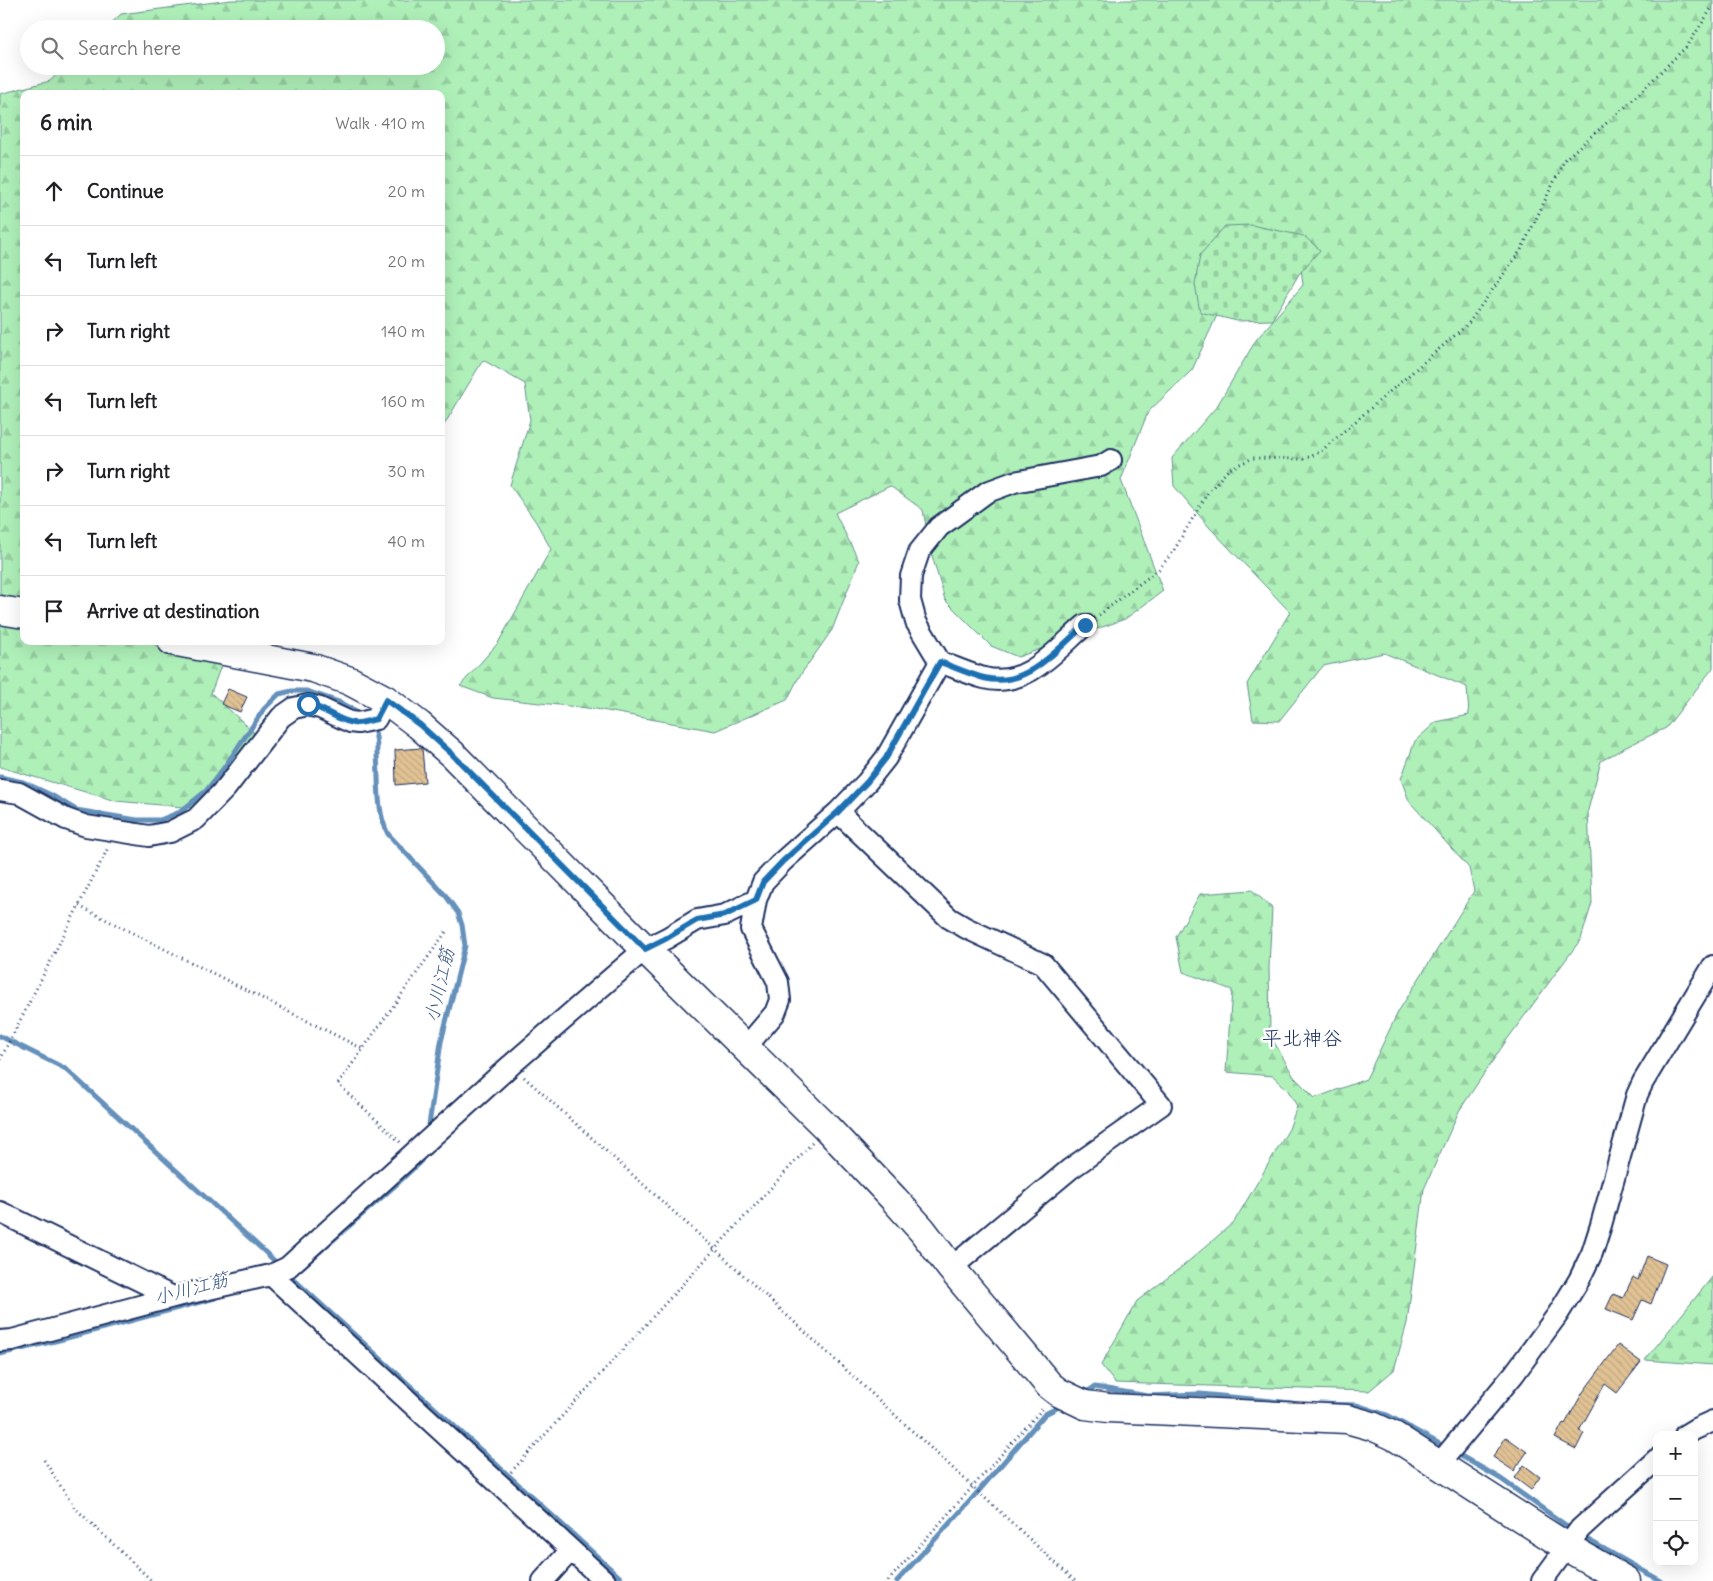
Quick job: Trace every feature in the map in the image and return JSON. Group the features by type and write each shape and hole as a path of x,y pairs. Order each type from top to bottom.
{"street":[{"path":"1085,625 1035,669 1011,679 985,678 940,662 916,622 910,600 912,576 919,552 940,526 987,492 1014,482 1101,466 1111,460"},
{"path":"0,610 20,613"},
{"path":"193,645 314,668 350,681 373,714"},
{"path":"746,1047 775,1012 780,1000 778,982 751,929 756,900 763,882 783,861 838,812 867,782 886,758 940,662"},
{"path":"0,790 23,795 66,819 86,826 149,836 170,832 196,819 226,788 281,716 294,708 308,704 350,722 373,714 420,725 452,754 645,949 826,1127 922,1230 950,1268 1038,1374 1058,1392 1085,1405 1108,1408 1347,1419 1372,1426 1445,1455 1574,1538 1626,1581"},
{"path":"838,812 950,918 966,928 1043,964 1160,1105 1070,1169 950,1268"},
{"path":"0,1341 12,1340 173,1297 279,1276 511,1066 645,949 697,920 725,915 756,900"},
{"path":"1445,1455 1514,1374 1558,1314 1579,1280 1592,1253 1637,1096 1643,1082 1713,966"},
{"path":"0,1212 173,1297"},
{"path":"279,1276 605,1581"},
{"path":"1691,1431 1713,1421"},
{"path":"1542,1581 1574,1538 1653,1462"},
{"path":"543,1581 571,1550"}],"path":[{"path":"1085,625 1159,569 1173,552 1208,492 1229,469 1253,458 1304,459 1320,452 1468,324 1521,250 1565,159 1626,107 1688,45 1713,6"},
{"path":"0,1060 116,832"},
{"path":"79,906 363,1049"},
{"path":"417,1151 338,1084 448,929"},
{"path":"511,1066 715,1249 1075,1581"},
{"path":"514,1469 826,1127"},
{"path":"888,1581 1058,1392"},
{"path":"44,1460 74,1507 152,1581"}],"green space":[{"path":"231,0 1713,0 1713,668 1666,728 1601,761 1588,810 1592,903 1581,939 1506,1041 1459,1111 1424,1189 1407,1323 1394,1370 1369,1391 1115,1383 1101,1365 1137,1301 1183,1266 1234,1222 1289,1129 1297,1106 1287,1089 1273,1076 1226,1072 1232,990 1183,972 1176,937 1200,894 1252,890 1272,908 1269,967 1270,1035 1294,1077 1315,1098 1366,1079 1398,1012 1474,891 1469,868 1409,801 1401,779 1415,741 1436,722 1469,715 1467,687 1384,653 1323,666 1279,721 1253,720 1247,684 1290,612 1210,528 1174,486 1172,458 1217,406 1256,340 1303,285 1299,251 1249,245 1192,370 1148,412 1121,480 1163,591 1125,619 1018,657 991,646 945,600 931,552 923,510 890,486 835,513 859,561 832,630 799,677 787,700 715,731 596,709 493,698 460,686 498,643 551,549 536,522 510,485 530,420 525,384 483,360 445,423 445,90 20,90 20,645 229,645 211,693 257,735 194,808 116,801 0,767 0,94 50,81 56,75 445,75 445,20 115,20 121,14"},
{"path":"1251,225 1304,236 1320,250 1299,274 1272,320 1237,321 1200,312 1195,284 1200,255 1225,226"},
{"path":"1713,1276 1713,1365 1645,1360"}],"building":[{"path":"228,689 247,697 240,712 221,704"},
{"path":"422,748 425,782 396,785 395,750"},
{"path":"1647,1256 1666,1264 1651,1304 1642,1300 1633,1320 1606,1309 1613,1294 1623,1298 1633,1277 1638,1280"},
{"path":"1618,1345 1641,1362 1617,1393 1605,1384 1579,1431 1584,1433 1576,1449 1555,1438 1583,1392"},
{"path":"1506,1437 1527,1452 1514,1471 1493,1457"},
{"path":"1524,1465 1540,1477 1531,1490 1515,1478"}],"waterway":[{"name":"小川江筋","path":"0,777 23,782 51,795 76,810 137,820 160,820 180,812 206,791 264,709 279,694 292,691 307,691 339,702 364,716"},
{"name":"小川江筋","path":"371,724 376,739 379,795 384,825 388,834 446,896 458,913 465,946 441,1042 428,1132"},
{"path":"0,1036 66,1069 279,1265"},
{"name":"小川江筋","path":"300,1269 399,1182 421,1161 425,1152"},
{"path":"287,1273 624,1581"},
{"name":"小川江筋","path":"0,1354 215,1298"},
{"path":"1083,1394 1095,1387 1148,1396 1200,1394 1292,1403"},
{"path":"1320,1404 1357,1405 1387,1415 1447,1448"},
{"path":"897,1581 970,1501 1045,1414 1063,1405"},
{"path":"1454,1452 1501,1479 1574,1531"},
{"path":"1581,1536 1661,1581"}],"district":[{"name":"平北神谷","path":"1302,1038"}],"route":[{"path":"308,704 350,722 358,723 376,719 386,700 420,725 452,754 645,949 697,920 725,915 756,900 763,882 783,861 838,812 867,782 886,758 940,662 985,678 1011,679 1035,669 1085,625"}]}
